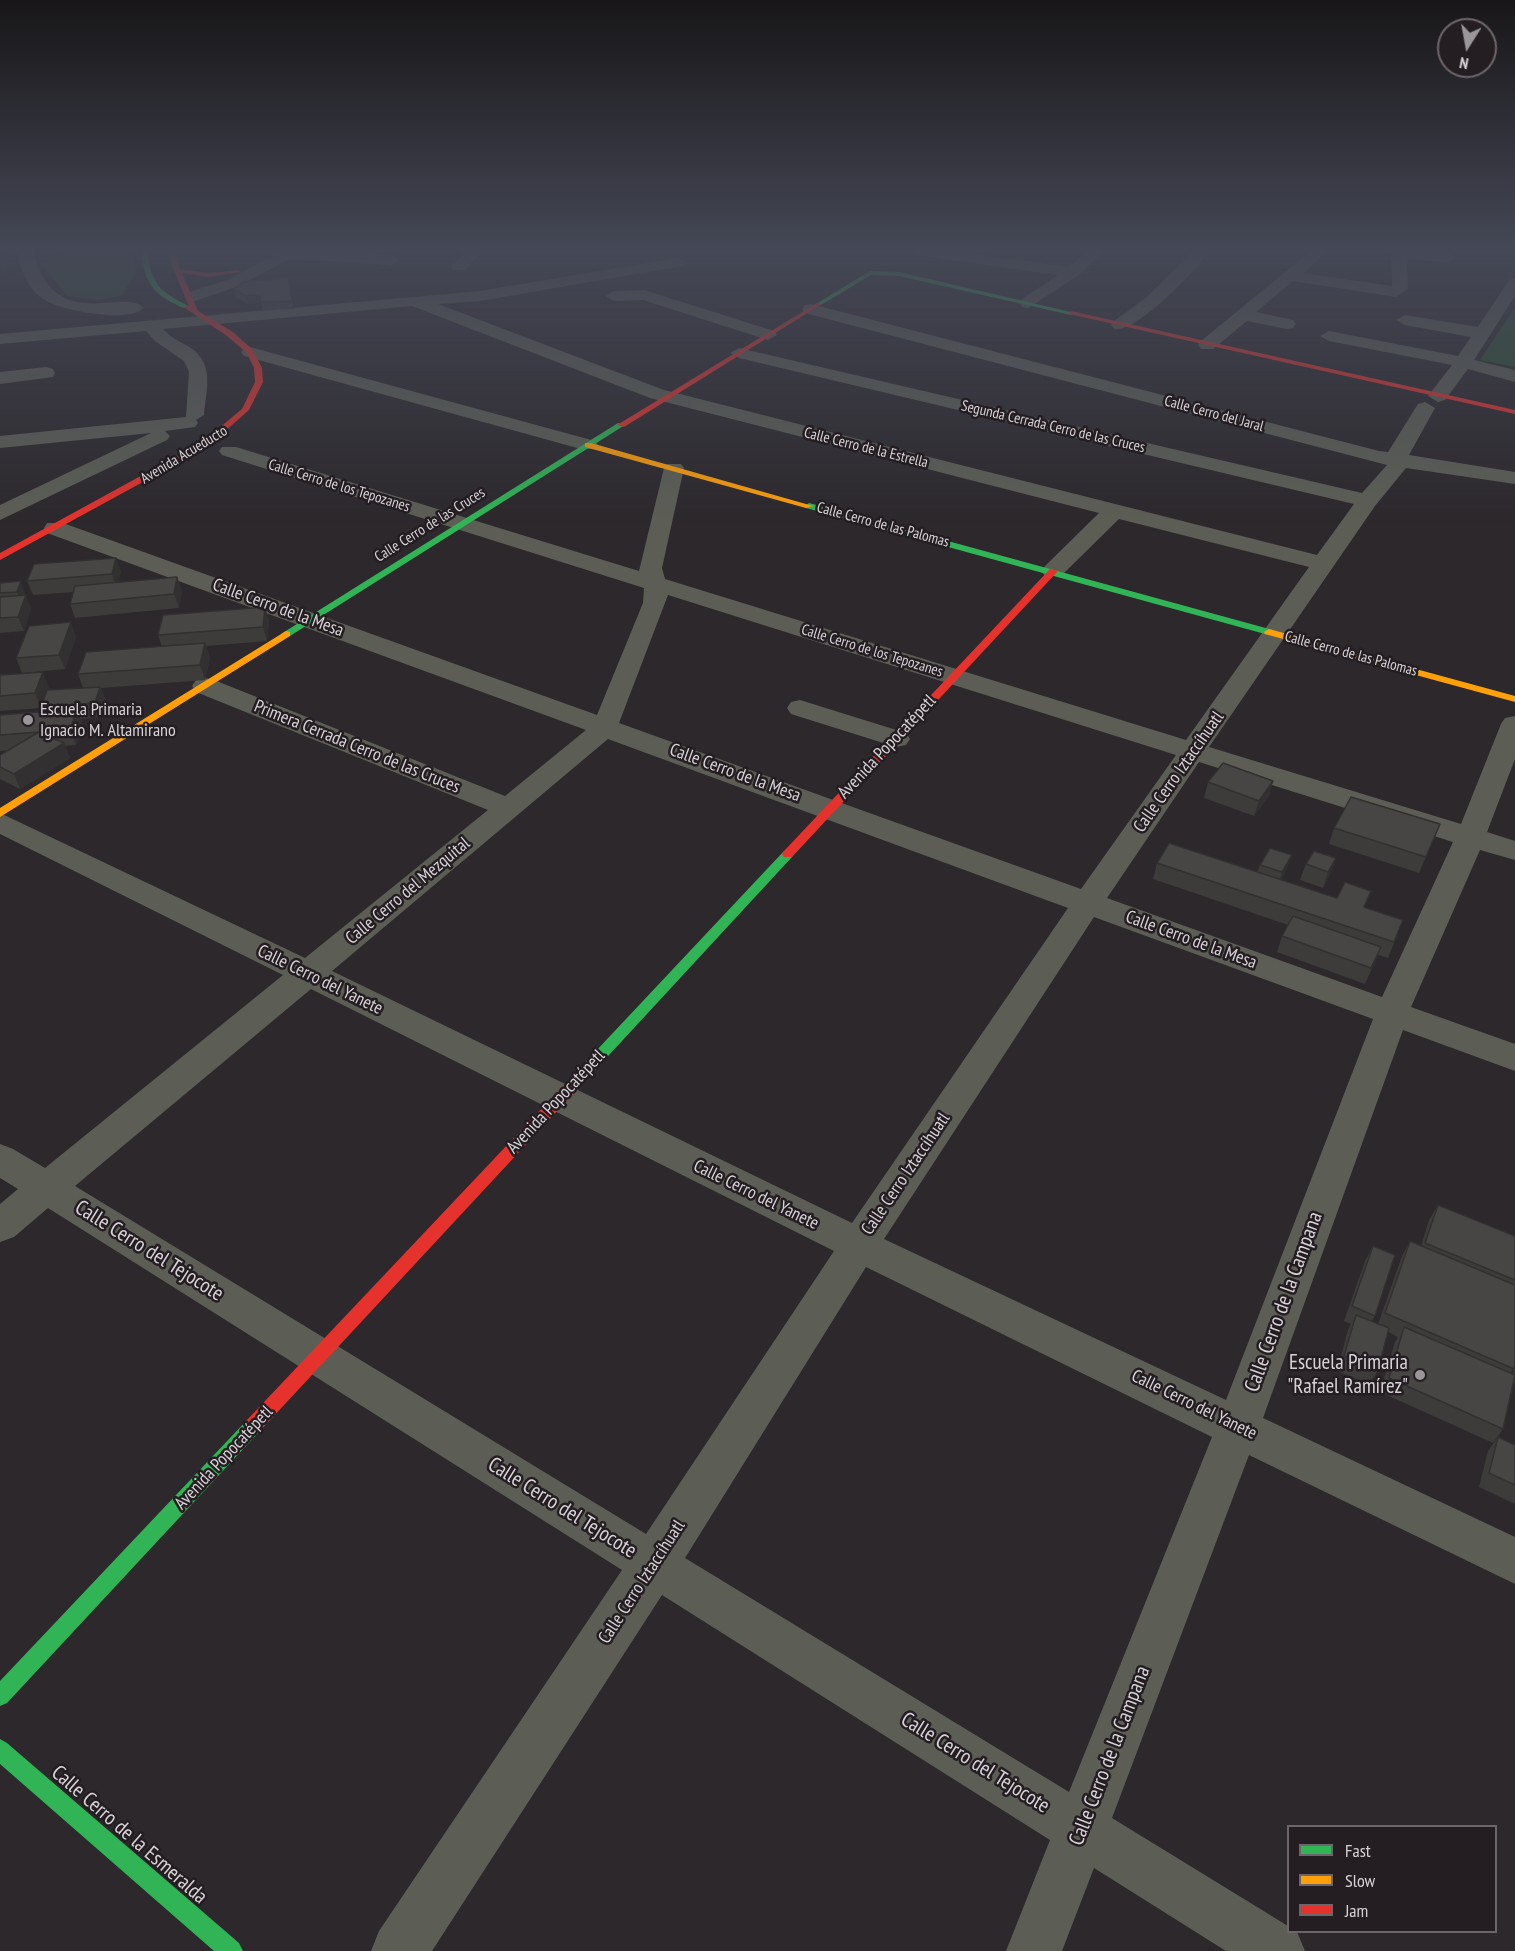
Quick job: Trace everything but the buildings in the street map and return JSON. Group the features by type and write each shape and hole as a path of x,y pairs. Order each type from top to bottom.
{"street":[{"name":"Avenida Acueducto","path":"0,442 191,419 198,370 185,352 168,341"},
{"path":"238,341 250,352"},
{"name":"Calle Cerro de la Estrella","path":"520,341 667,397 1323,564"},
{"name":"Calle Cerro de las Cruces","path":"0,813 308,619 759,341"},
{"name":"Calle Cerro del Jaral","path":"935,341 1397,461 1515,478"},
{"path":"1190,341 1432,402 1515,412"},
{"path":"1207,345 1212,341"},
{"path":"1354,341 1515,376"},
{"name":"Calle Cerro Iztaccíhuatl","path":"399,1951 654,1566 859,1245 1088,902 1367,501 1394,471 1399,450 1432,402 1463,363 1476,341"},
{"name":"Avenida Acueducto","path":"0,557 182,458 230,427 248,408 258,387 260,373 250,352"},
{"name":"Calle Cerro de las Palomas","path":"250,352 1515,699"},
{"name":"Segunda Cerrada Cerro de las Cruces","path":"740,353 1367,501"},
{"path":"0,378 46,373"},
{"name":"Avenida Acueducto","path":"0,513 160,436"},
{"name":"Calle Cerro de los Tepozanes","path":"229,451 1515,851"},
{"name":"Calle Cerro del Mezquital","path":"0,1226 592,740 604,726 655,603 655,584 650,568 674,468"},
{"name":"Avenida Popocatépetl","path":"0,1696 320,1357 896,739 952,676 1114,511"},
{"name":"Calle Cerro de la Mesa","path":"55,528 831,807 1515,1058"},
{"name":"Primera Cerrada Cerro de las Cruces","path":"205,686 508,808"},
{"path":"800,708 896,739"},
{"name":"Calle Cerro de la Campana","path":"1034,1951 1238,1426 1392,1013 1470,838 1515,724"},
{"name":"Calle Cerro del Yanete","path":"0,822 859,1245 1515,1561"},
{"name":"Calle Cerro del Tejocote","path":"0,1159 1277,1951"},
{"name":"Calle Cerro de la Esmeralda","path":"0,1750 231,1951"}],"green space":[{"path":"1493,341 1515,341 1515,367 1480,360"}],"traffic: fast":[{"path":"286,634 621,425"},
{"path":"809,506 1269,632"},
{"path":"568,1090 788,854"},
{"path":"0,1696 253,1426"},
{"path":"0,1750 231,1951"}],"traffic: slow":[{"path":"588,445 809,506"},
{"path":"1269,632 1515,699"},
{"path":"0,813 286,634"}],"traffic: jam":[{"path":"0,557 204,445 245,410 259,382 258,368 250,352 238,341"},
{"path":"621,425 758,341"},
{"path":"1197,341 1515,412"},
{"path":"788,854 1053,571"},
{"path":"253,1426 568,1090"}],"place":[{"name":"Escuela Primaria Ignacio M. Altamirano","path":"28,720"},
{"name":"Escuela Primaria \"Rafael Ramírez\"","path":"1420,1375"}]}
